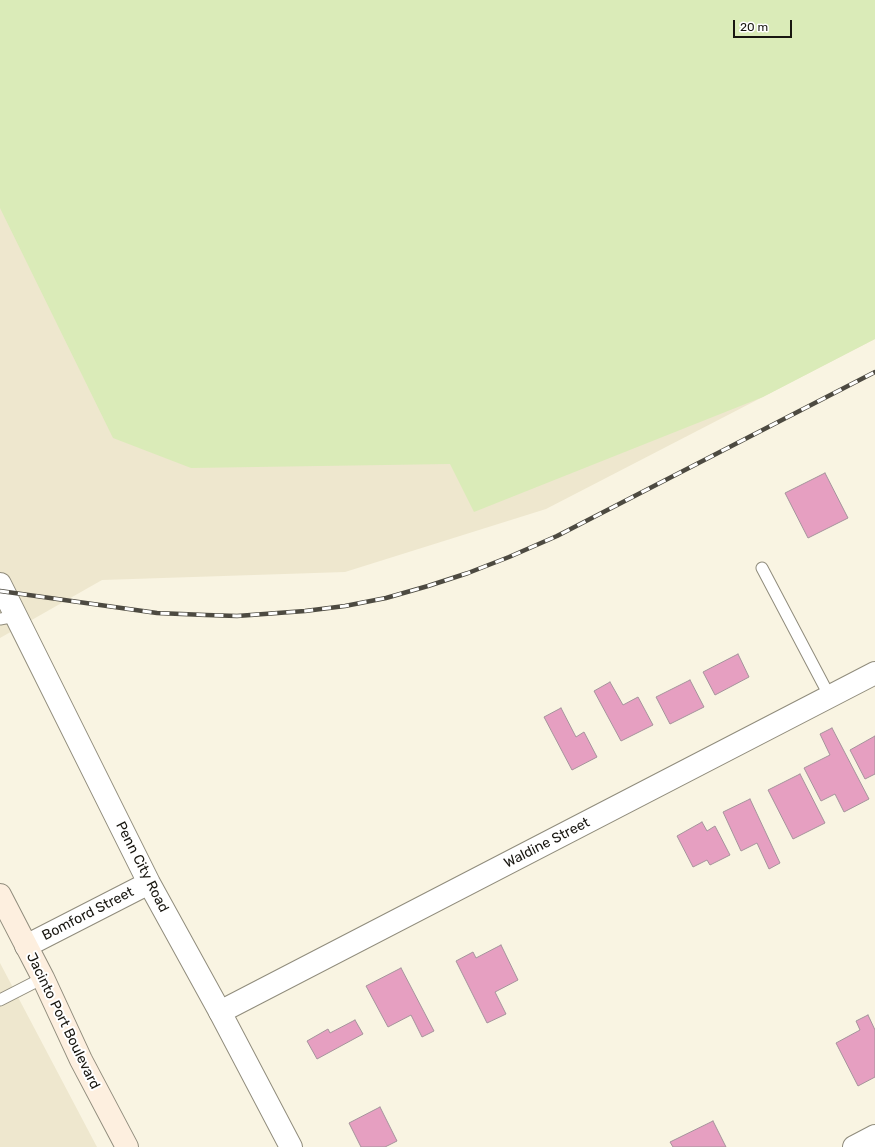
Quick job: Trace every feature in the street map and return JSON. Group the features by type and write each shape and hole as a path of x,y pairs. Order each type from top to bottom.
{"main road":[{"name":"Jacinto Port Boulevard","path":"0,896 43,978 81,1060 127,1147"}],"street":[{"name":"Penn City Road","path":"0,584 8,617 291,1147"},
{"name":"Waldine Street","path":"220,1012 875,673"},
{"name":"Bomford Street","path":"26,946 149,883"},
{"path":"854,1147 875,1136"}],"lane":[{"path":"762,568 830,697"},
{"path":"0,1000 43,978"}],"shaded area":[{"path":"0,0 875,0 875,339 546,509 345,572 102,580 0,638"},
{"path":"0,963 97,1147 0,1147"}],"green space":[{"path":"0,0 875,0 875,339 763,397 474,512 450,464 191,468 113,438 0,208"}],"building":[{"path":"825,473 848,518 808,538 785,493"},
{"path":"738,654 749,677 715,695 703,672"},
{"path":"690,680 704,707 670,724 656,697"},
{"path":"610,682 623,705 638,697 653,725 621,741 594,691"},
{"path":"561,708 576,737 584,732 597,757 572,770 544,717"},
{"path":"832,728 869,799 844,812 835,794 821,801 804,768 830,755 820,734"},
{"path":"875,736 875,774 865,779 850,750"},
{"path":"800,774 825,823 793,839 768,790"},
{"path":"750,799 780,863 769,869 757,843 741,851 723,812"},
{"path":"702,822 707,831 715,826 730,855 710,865 707,860 693,867 677,836"},
{"path":"501,945 518,980 495,992 506,1014 487,1023 456,961 473,952 476,958"},
{"path":"401,968 434,1031 422,1037 411,1015 388,1027 366,986"},
{"path":"868,1015 875,1030 875,1077 858,1086 836,1043 860,1030 856,1021"},
{"path":"355,1020 363,1034 317,1059 307,1041 328,1029 330,1033"},
{"path":"380,1107 397,1141 385,1147 361,1147 349,1123"},
{"path":"713,1121 726,1147 673,1147 670,1142"}],"railway":[{"path":"0,591 157,613 237,616 305,611 345,606 386,598 468,573 557,536 875,372"}]}
